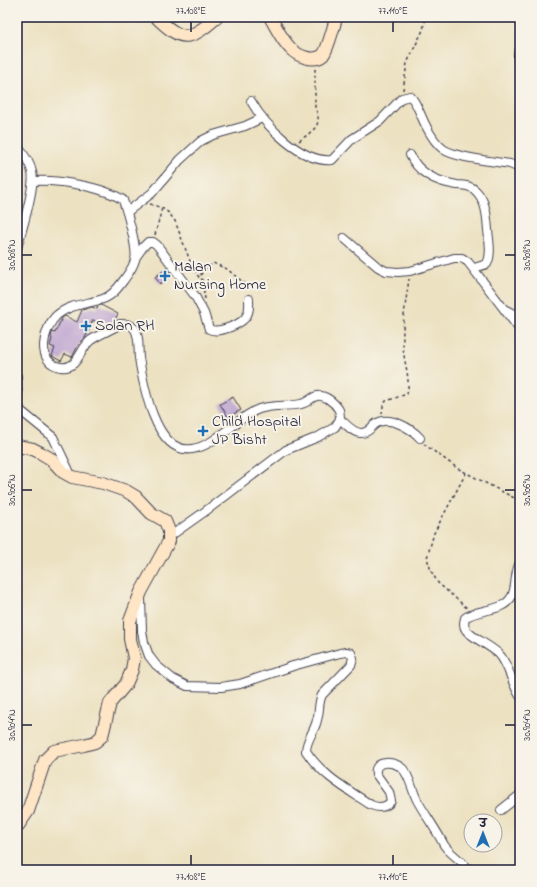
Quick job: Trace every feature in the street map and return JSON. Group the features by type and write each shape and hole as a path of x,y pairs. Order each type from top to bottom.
{"main road":[{"path":"156,17 178,35 189,36 208,25 217,17"},
{"path":"270,17 288,47 296,54 315,58 322,56 325,52 336,17"},
{"path":"520,53 520,60"},
{"path":"17,446 33,449 41,453 51,459 63,472 72,477 108,484 132,494 151,513 165,521 169,531 169,541 141,592 130,621 130,639 134,658 132,670 126,684 110,703 103,733 99,739 84,745 54,751 45,760 28,811 17,827"}],"street":[{"path":"251,101 262,118 277,134 292,146 316,159 326,161 332,160 352,139 380,121 402,98 410,96 414,99 426,127 435,141 448,152 461,156 510,164 517,166 520,169"},
{"path":"126,212 152,193 180,160 202,140 213,135 245,126 262,118"},
{"path":"17,146 29,162 33,174 33,181 17,248"},
{"path":"410,155 422,172 448,183 474,189 482,198 486,211 490,255 487,264 474,268"},
{"path":"33,181 60,181 110,193 123,200 135,247 136,258"},
{"path":"344,238 378,267 386,271 410,271 454,258 462,258 474,268 520,330"},
{"path":"169,536 207,510 286,450 318,437 335,427 340,419 339,411 334,404 325,397 320,395 315,396 303,404 260,409 250,414 201,447 191,450 182,448 174,445 162,434 154,417 146,396 142,377 138,339 135,330 131,325 120,324 91,340 74,364 62,367 49,362 44,354 46,336 51,323 58,315 70,308 87,302 103,299 112,294 134,265 136,258 148,242 152,242 157,245 164,252 195,296 204,313 209,329 218,331 243,321 248,315 249,299"},
{"path":"504,310 520,317"},
{"path":"17,376 18,404 20,411 53,437 72,477"},
{"path":"340,419 352,429 361,433 367,432 378,422 396,422 411,430 420,438"},
{"path":"520,563 511,598 499,607 465,618 464,626 466,630 498,653 502,658 520,696"},
{"path":"141,592 142,631 149,656 162,670 187,686 221,688 240,684 293,666 340,653 346,652 351,654 353,658 351,665 322,694 319,700 318,720 306,751 325,774 371,805 377,807 389,804 391,801 389,792 376,774 377,767 381,763 389,762 403,769 417,799 448,852 459,859 469,870"},
{"path":"501,810 520,794"}],"path":[{"path":"402,98 407,63 423,30 426,17"},
{"path":"292,146 318,124 318,114 316,108 315,58"},
{"path":"142,201 162,208 169,213 175,221 193,269 201,281"},
{"path":"152,242 162,208"},
{"path":"206,304 201,274 210,265 215,263 228,269 249,287"},
{"path":"381,422 383,406 386,401 390,398 407,394 408,390 408,372 403,347 403,334 410,271"},
{"path":"420,438 427,448 466,473 520,501"},
{"path":"466,473 434,533 427,558 431,572 438,583 474,614"}],"building":[{"path":"167,268 172,275 160,284 155,277"},
{"path":"101,305 118,314 114,321 105,326 93,320 85,338 79,344 72,357 65,354 61,361 52,356 55,348 50,346 52,332 55,333 62,318 65,316 77,322 82,310 92,307 97,309 98,306"},
{"path":"233,397 241,410 228,417 220,404"}],"place":[{"name":"Malan Nursing Home","path":"165,276"},
{"name":"Solan RH","path":"86,326"},
{"name":"Child Hospital JP Bisht","path":"203,431"}]}
